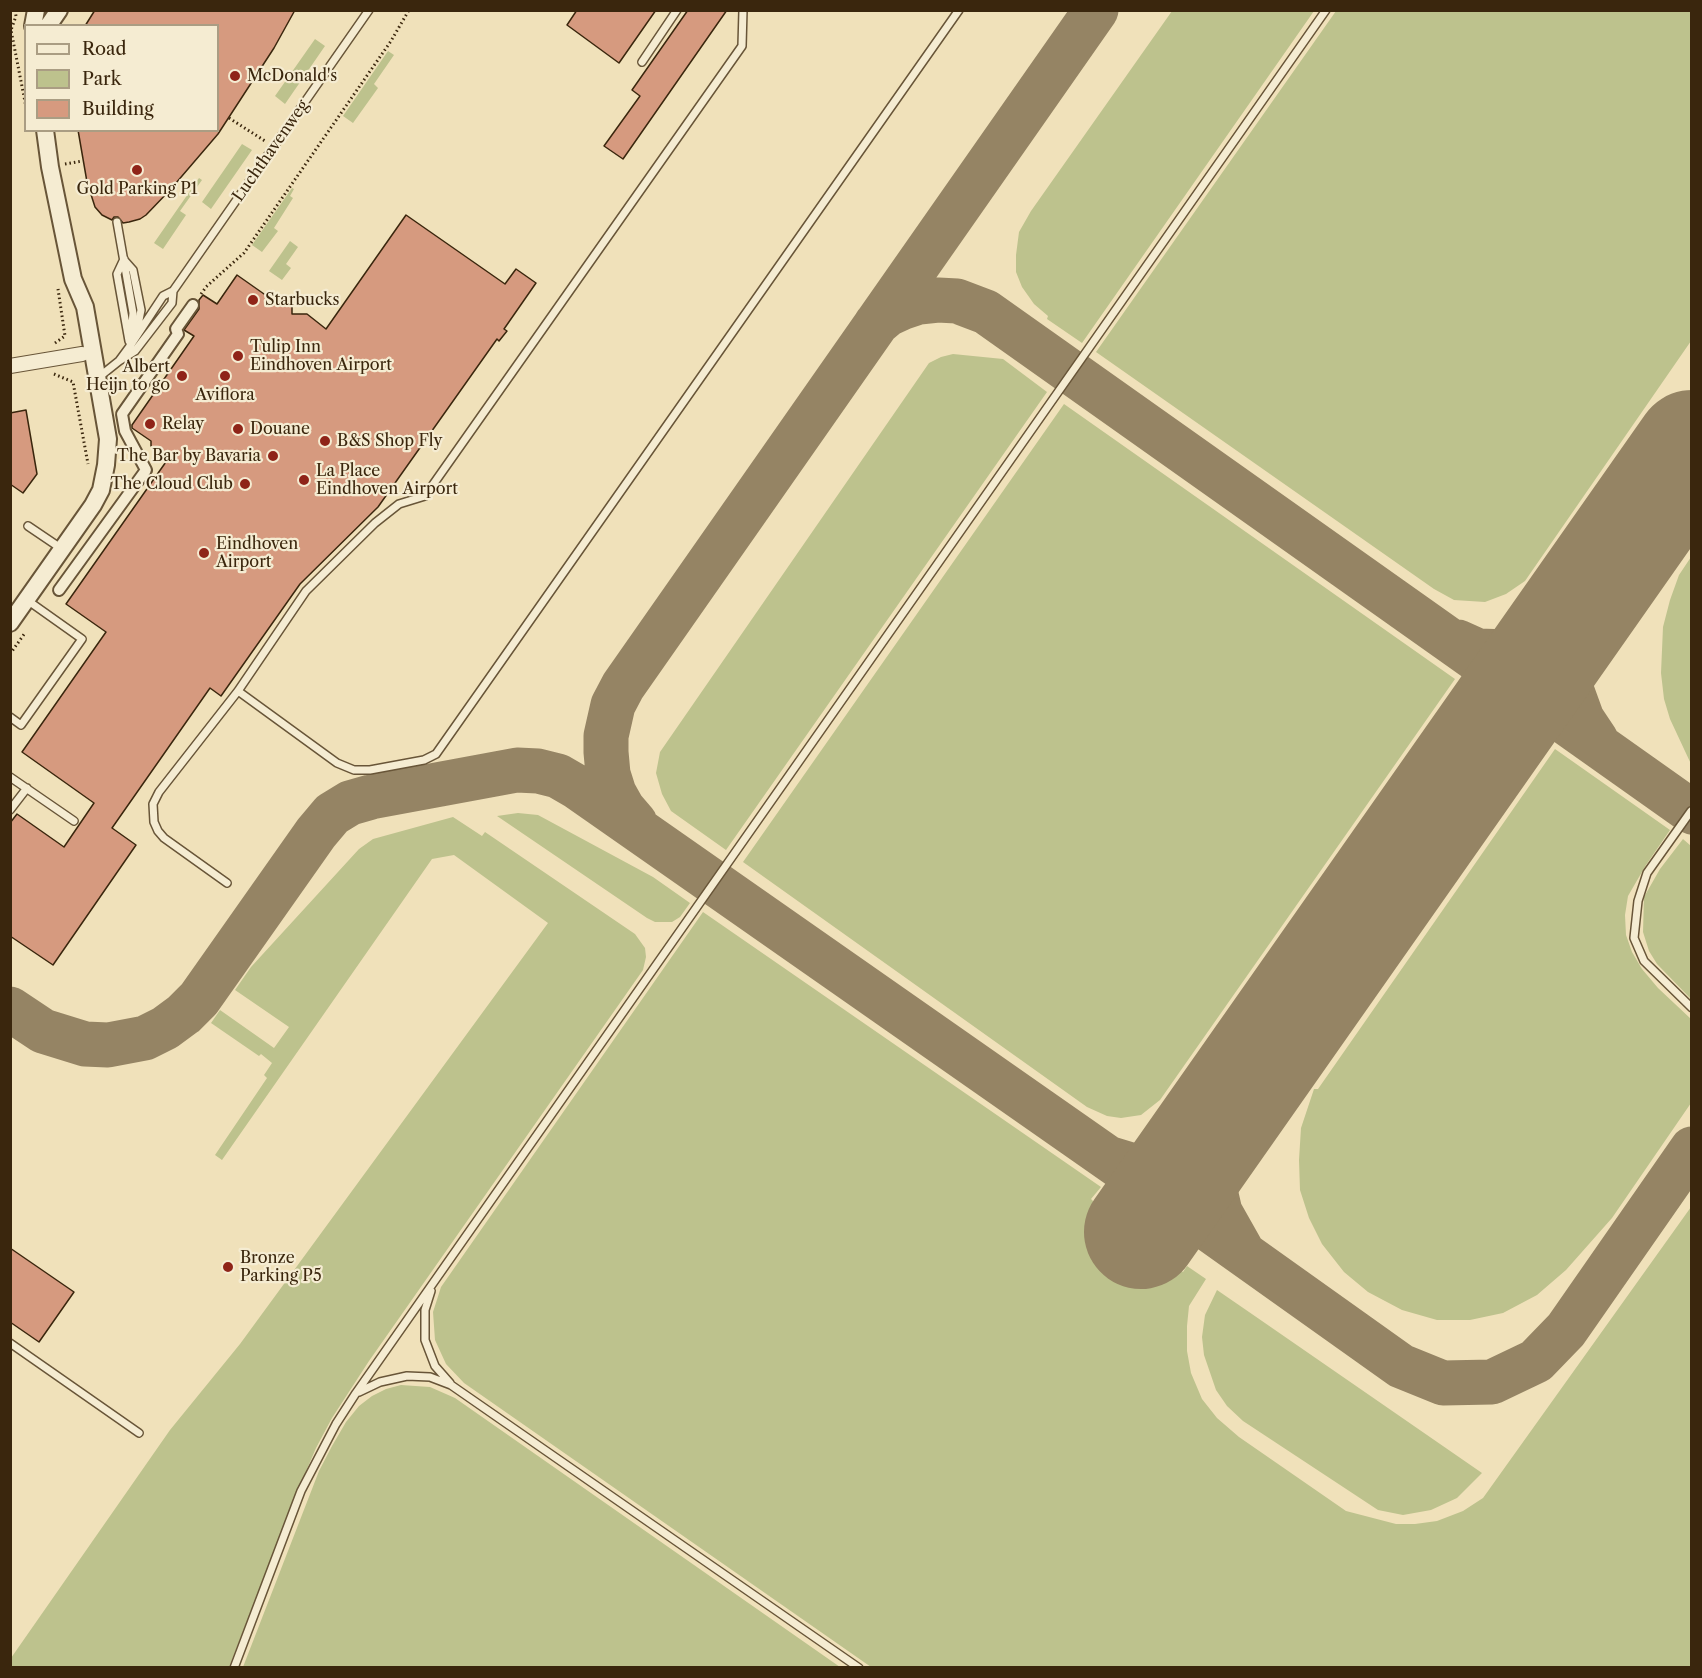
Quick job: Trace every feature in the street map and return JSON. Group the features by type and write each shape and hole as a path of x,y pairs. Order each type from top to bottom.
{"street":[{"path":"49,24 59,10"},
{"path":"45,132 50,167 73,279 75,308 97,441 106,457"},
{"path":"10,623 100,494 105,475 108,440 85,307 73,279"},
{"path":"59,590 146,470 125,431 122,414 178,333 176,329 193,305"},
{"path":"10,366 82,354"}],"lane":[{"name":"Luchthavenweg","path":"119,361 163,296 173,291 369,10"},
{"path":"642,62 677,10"},
{"path":"228,883 164,838 154,822 153,804 159,792 238,692 306,591 375,523 399,504 425,496 742,46 743,10"},
{"path":"238,692 337,763 354,770 370,770 424,760 436,754 959,10"},
{"path":"234,1668 301,1491 336,1424 356,1393 1326,10"},
{"name":"Luchthavenweg","path":"117,222 124,260 133,270 141,310 139,323 130,346"},
{"name":"Luchthavenweg","path":"124,260 117,274 130,346"},
{"name":"Luchthavenweg","path":"97,379 135,351 143,342 172,303 173,291"},
{"path":"28,526 62,549"},
{"path":"10,717 21,725 82,639 26,600"},
{"path":"10,777 74,821"},
{"path":"10,810 27,788"},
{"path":"1691,811 1647,873 1638,901 1634,938 1644,961 1692,1008"},
{"path":"434,1282 425,1310 425,1340 435,1366 451,1385"},
{"path":"10,1343 139,1433"},
{"path":"356,1393 380,1382 407,1376 430,1377 451,1385 859,1668"}],"path":[{"path":"15,10 16,16 11,30 24,97"},
{"path":"193,305 207,287 244,253 391,41 409,10"},
{"path":"229,118 274,147"},
{"path":"50,359 53,373 73,382 90,473"}],"green space":[{"path":"1172,11 1314,11 1082,343 1047,319 1048,316 1034,304 1022,287 1016,272 1019,232 1031,211"},
{"path":"1336,11 1691,11 1691,341 1525,581 1506,594 1485,602 1454,600 1434,589 1096,352"},
{"path":"315,39 325,46 285,104 275,96"},
{"path":"388,51 394,55 374,84 378,88 353,123 343,116"},
{"path":"242,144 252,150 211,209 202,202"},
{"path":"199,178 202,180 180,211 186,215 163,249 154,243"},
{"path":"292,188 294,189 290,196 293,198 274,228 278,231 262,252 252,245"},
{"path":"290,241 298,247 286,264 291,268 282,280 269,271"},
{"path":"953,354 1003,359 1047,392 726,850 671,811 662,794 656,773 660,752 929,363"},
{"path":"1064,404 1455,679 1160,1100 1141,1115 1121,1118 1107,1116 1087,1107 743,862"},
{"path":"1691,557 1691,764 1670,719 1664,699 1661,673 1663,627 1679,575"},
{"path":"1555,749 1670,830 1628,896 1625,915 1626,935 1632,952 1642,969 1658,988 1691,1019 1691,1103 1612,1218 1566,1270 1537,1295 1503,1313 1470,1320 1437,1320 1402,1310 1368,1292 1344,1272 1322,1244 1309,1218 1300,1190 1301,1128 1314,1089 1318,1089"},
{"path":"518,813 538,815 653,877 690,903 680,917 672,922 655,922 647,918 497,816"},
{"path":"453,817 482,836 485,832 635,934 645,948 646,957 643,970 369,1361 332,1418 301,1483 229,1667 11,1668 11,1658 170,1430 240,1344 548,923 454,855 432,859 222,1160 215,1155 267,1078 264,1075 272,1063 211,1023 220,1010 274,1048 289,1027 235,990 251,967 359,849 373,839"},
{"path":"1683,839 1691,846 1691,999 1657,964 1649,951 1643,932 1644,897 1660,869"},
{"path":"703,912 1101,1187 1091,1199 1094,1202 1091,1208 1183,1272 1187,1266 1206,1279 1189,1306 1187,1326 1187,1351 1191,1373 1202,1399 1217,1418 1239,1437 1346,1511 1396,1524 1415,1524 1437,1521 1463,1511 1483,1498 1691,1207 1691,1667 871,1667 464,1383 446,1364 435,1340 433,1312 441,1287"},
{"path":"1217,1290 1482,1473 1457,1498 1431,1510 1403,1515 1378,1510 1243,1421 1227,1406 1216,1390 1204,1355 1202,1337 1205,1315"},
{"path":"401,1385 430,1387 455,1398 840,1667 243,1667 319,1471 332,1446 346,1422 359,1406 386,1389"}],"building":[{"path":"95,10 295,10 274,48 218,134 146,215 140,219 123,223 118,217 112,220 102,215 95,207 87,182 78,132 219,132 219,24 86,24"},
{"path":"577,10 656,10 619,63 567,25"},
{"path":"688,10 727,10 623,159 604,146 640,96 632,90"},
{"name":"Eindhoven Airport","path":"406,215 505,284 516,269 536,283 504,329 507,331 499,341 497,339 378,507 300,584 221,696 210,688 112,828 136,845 53,965 10,936 10,823 17,814 64,847 94,803 22,752 106,632 66,604 168,459 151,446 151,441 132,428 132,425 194,336 184,330 199,309 199,300 203,295 217,304 237,275 274,301 292,302 292,314 307,314 326,329"},
{"path":"26,410 37,474 23,493 10,484 10,413"},
{"path":"10,1248 74,1292 39,1342 10,1322"}],"taxiway":[{"path":"635,823 623,809 614,793 608,774 606,752 606,736 613,705 623,686 1096,10"},
{"path":"876,324 888,314 919,302 957,301 986,312 1692,812"},
{"path":"1583,601 1569,654 1570,686 1582,719 1596,740"},
{"path":"1458,642 1478,651 1510,652 1544,643 1583,601"},
{"path":"10,1009 43,1031 85,1044 108,1045 145,1038 165,1028 199,999 316,833 332,814 350,803 371,797 517,770 538,771 558,776 577,787 1401,1366 1443,1383 1492,1382 1536,1361 1566,1330 1692,1149"},
{"path":"1111,1159 1134,1166 1163,1166 1191,1151 1225,1113 1213,1155 1214,1186 1220,1212 1242,1251"}],"runway":[{"path":"1141,1232 1692,447"}],"place":[{"name":"McDonald's","path":"235,76"},
{"name":"Gold Parking P1","path":"137,170"},
{"name":"Starbucks","path":"253,300"},
{"name":"Tulip Inn Eindhoven Airport","path":"238,356"},
{"name":"Albert Heijn to go","path":"182,376"},
{"name":"Aviflora","path":"225,376"},
{"name":"Relay","path":"150,424"},
{"name":"Douane","path":"238,429"},
{"name":"B&S Shop Fly","path":"325,441"},
{"name":"The Bar by Bavaria","path":"273,456"},
{"name":"La Place Eindhoven Airport","path":"304,480"},
{"name":"The Cloud Club","path":"245,484"},
{"name":"Eindhoven Airport","path":"204,553"},
{"name":"Bronze Parking P5","path":"228,1267"}]}
